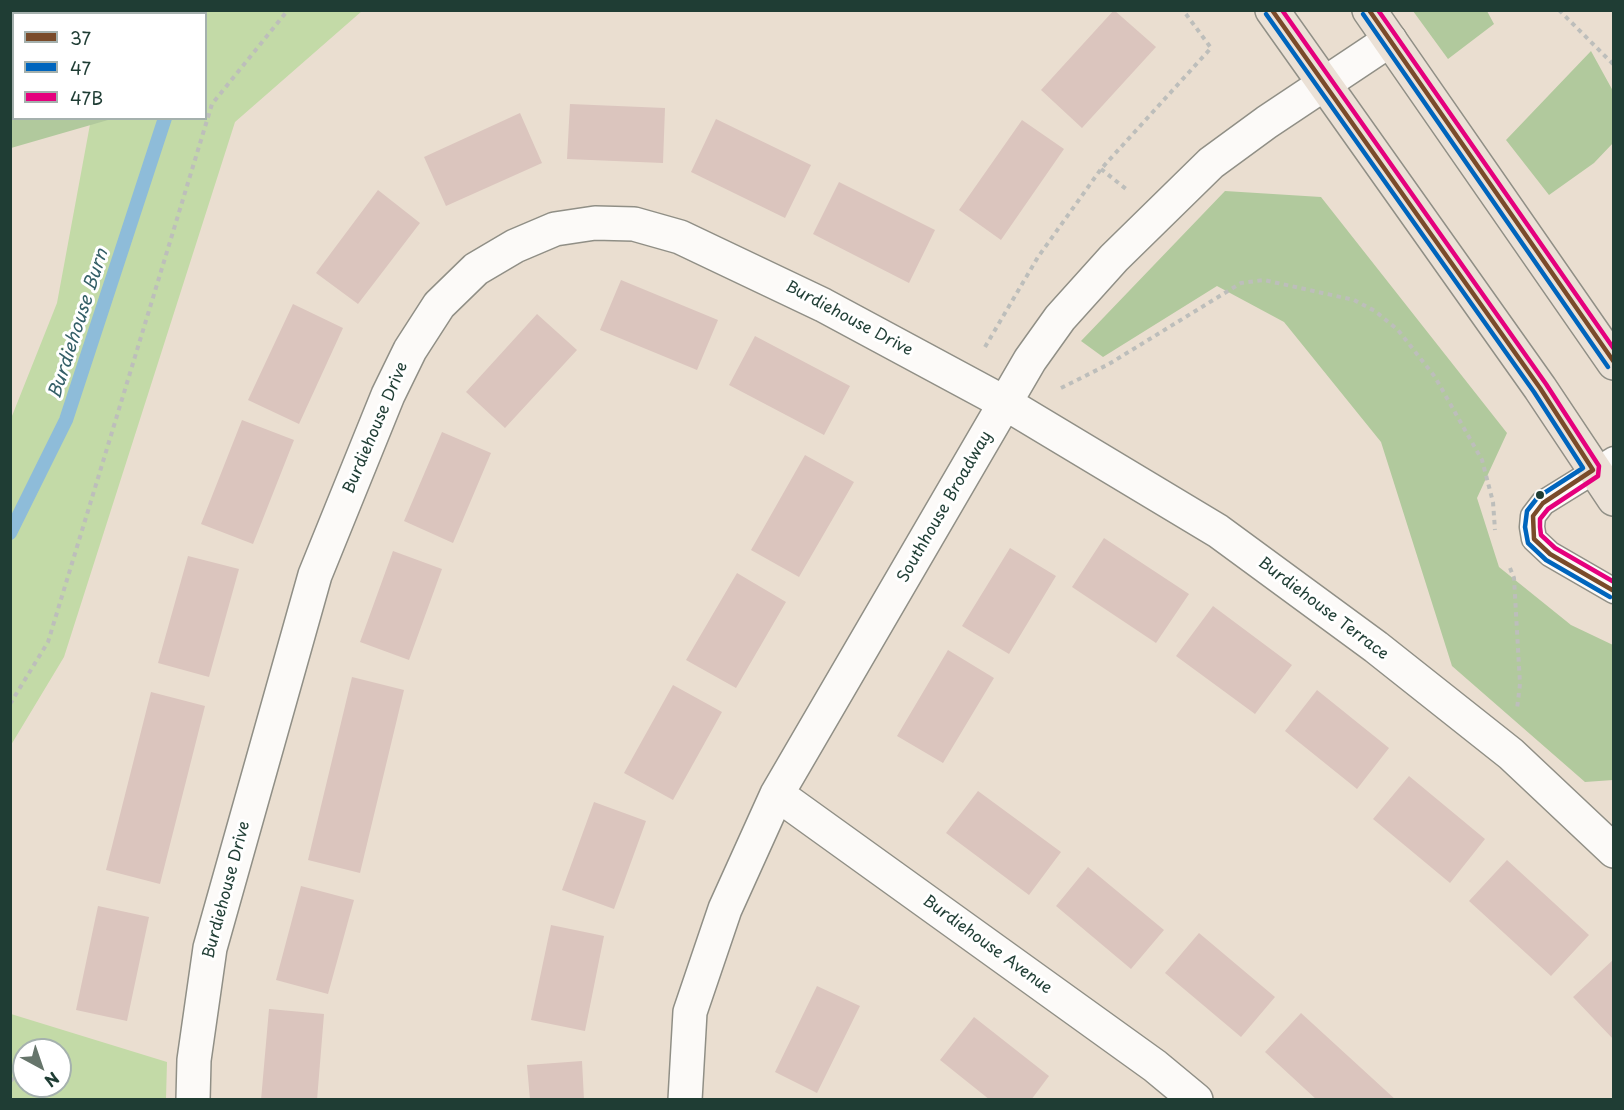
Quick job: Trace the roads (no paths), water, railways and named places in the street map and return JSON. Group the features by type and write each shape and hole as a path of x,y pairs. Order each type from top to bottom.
{"main road":[{"path":"1272,10 1540,388 1603,464 1614,499"},
{"path":"1368,10 1614,363"}],"street":[{"name":"Southhouse Broadway","path":"685,1100 690,1012 725,909 777,794 1005,403 1060,318 1114,258 1211,163 1390,40"},
{"name":"Burdiehouse Drive","path":"193,1100 194,1060 210,948 315,575 388,395 410,350 439,305 476,269 515,246 555,229 595,223 634,224 680,237 724,255 824,304 1005,403"},
{"name":"Burdiehouse Terrace","path":"1005,403 1218,531 1376,647 1511,754 1614,850"},
{"name":"Burdiehouse Avenue","path":"777,794 1155,1066 1196,1100"}],"lane":[{"path":"1603,464 1543,503 1533,516 1532,527 1534,539 1550,554 1614,591"}],"waterway":[{"name":"Burdiehouse Burn","path":"10,533 66,420 164,120"}]}
